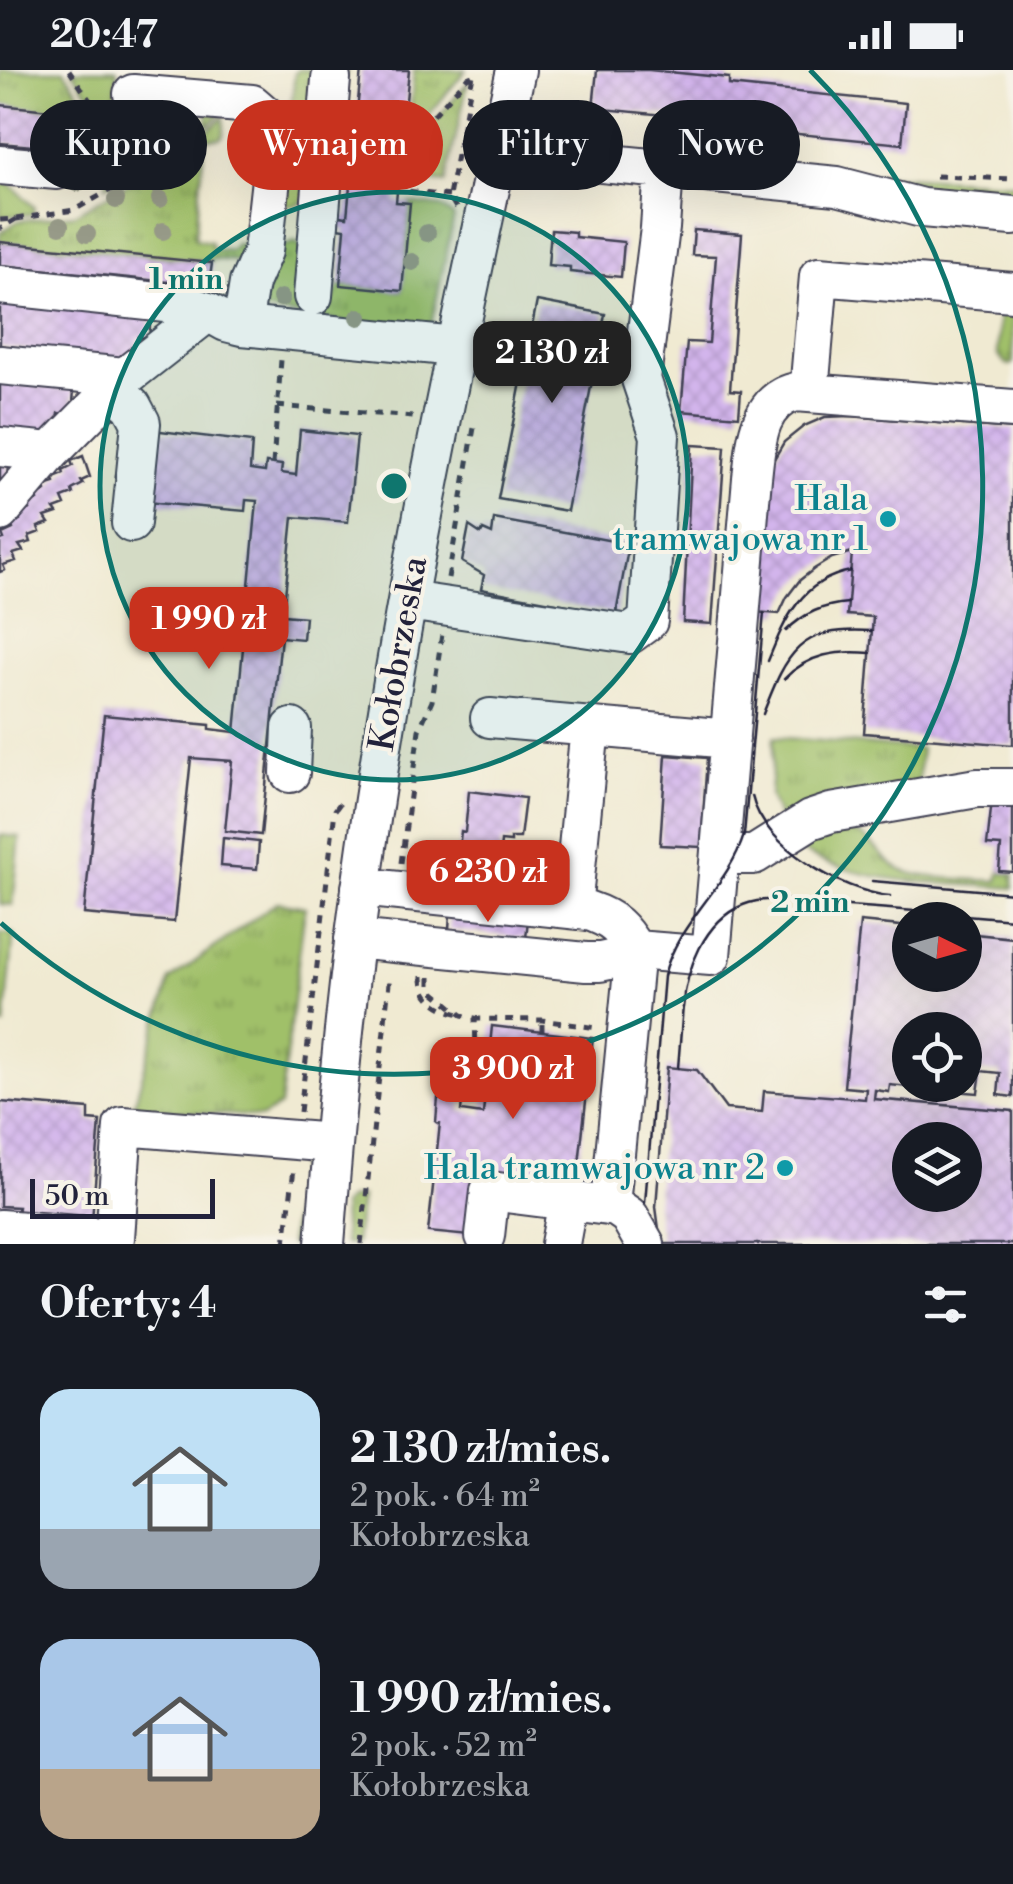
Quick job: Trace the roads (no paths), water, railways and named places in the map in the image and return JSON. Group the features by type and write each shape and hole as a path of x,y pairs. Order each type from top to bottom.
{"street":[{"name":"Kołobrzeska","path":"509,100 516,70"},
{"path":"313,296 332,79"},
{"path":"133,94 252,104 273,122 275,144 263,251 250,283 242,326"},
{"path":"0,165 30,168"},
{"path":"800,182 837,186 922,208 1013,216"},
{"name":"Kołobrzeska","path":"325,1244 354,939 379,889 426,604 432,462 489,190"},
{"path":"426,604 630,634 648,621 660,436 641,379 663,190"},
{"path":"267,217 320,220"},
{"path":"809,392 819,276 1013,292"},
{"path":"0,286 185,305 226,322 282,332 456,348"},
{"path":"0,512 51,452 119,383 208,312"},
{"path":"0,365 119,383"},
{"path":"119,383 142,423 131,523"},
{"path":"354,939 600,962 635,950 711,956 752,478 764,415 784,395 796,392 1013,409"},
{"path":"0,447 51,452"},
{"path":"490,718 730,739"},
{"path":"572,908 590,727"},
{"path":"290,773 292,728"},
{"path":"720,855 754,855 810,820 830,813 977,788 1013,788"},
{"path":"379,889 589,910 607,917 624,931 635,950 610,1205"},
{"path":"0,1229 114,1238 123,1126 333,1143"},
{"path":"485,1236 490,1191 610,1205 630,1216 644,1244"},
{"path":"560,1244 568,1200"}],"tram line":[{"path":"768,661 781,630 807,592 851,571"},
{"path":"786,631 814,611 848,603"},
{"path":"645,1203 664,976 680,939 727,871 744,835 764,613"},
{"path":"763,714 780,674 799,647 828,633 872,631"},
{"path":"784,679 813,659 846,652 871,653"},
{"path":"752,796 771,832 807,863 849,885 890,896"},
{"path":"872,881 1013,893"},
{"path":"683,1008 699,948 729,912 753,902 788,900 1013,919"},
{"path":"678,1068 684,993"}],"place":[{"name":"Hala tramwajowa nr 1","path":"888,519"},
{"name":"Hala tramwajowa nr 2","path":"785,1168"}]}
